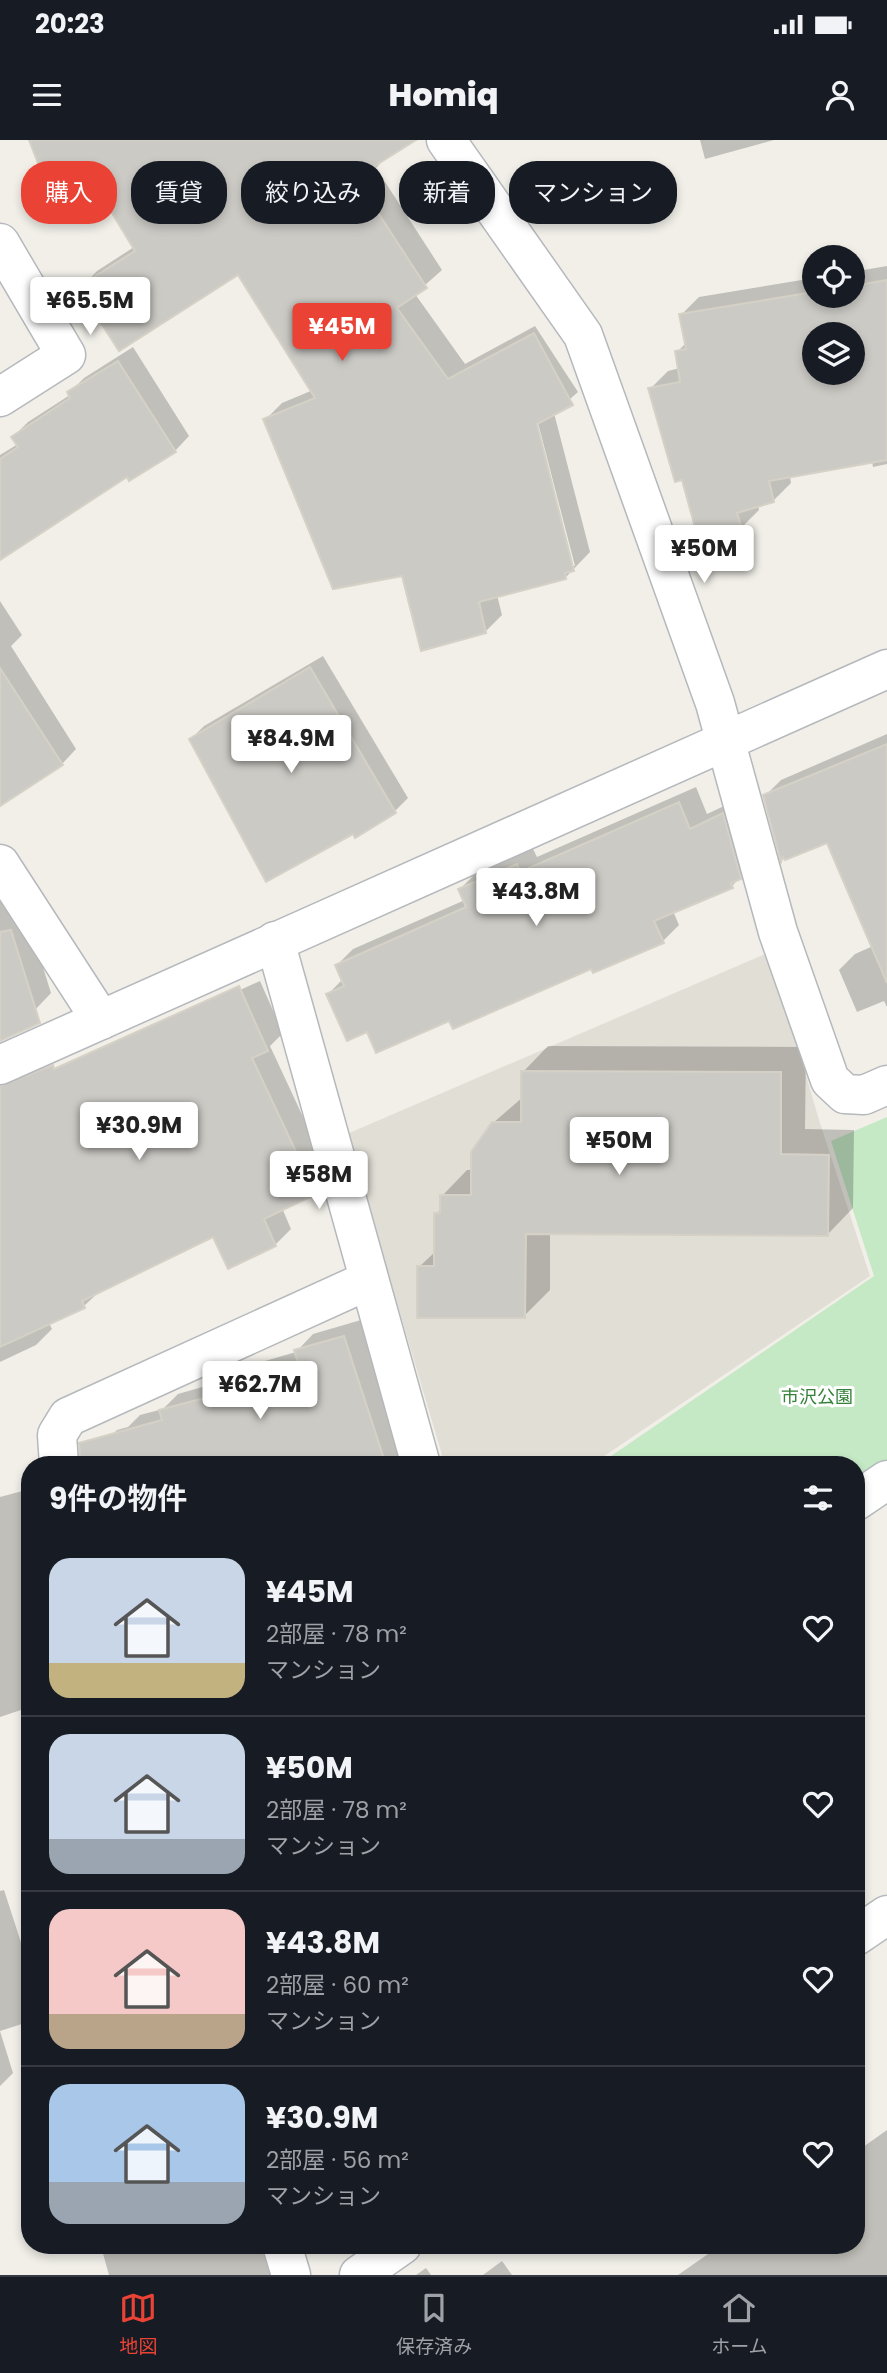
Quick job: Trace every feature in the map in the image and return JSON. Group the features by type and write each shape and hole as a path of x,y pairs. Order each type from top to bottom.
{"street":[{"path":"446,140 583,335 715,703 778,932 830,1080 845,1094 864,1095 887,1085"},
{"path":"0,243 66,355 0,397"},
{"path":"0,1065 887,669"},
{"path":"0,864 101,1020"},
{"path":"275,941 418,1456"},
{"path":"58,1456 57,1435 68,1417 369,1280"},
{"path":"865,1495 887,1480"},
{"path":"865,1930 887,1915"},
{"path":"284,2254 290,2275"},
{"path":"359,2275 389,2254"}],"shaded area":[{"path":"770,952 819,1120 870,1276 604,1456 442,1456 347,1134"}],"green space":[{"name":"市沢公園","path":"887,1117 887,1460 865,1476 865,1456 611,1456 874,1276 831,1141"}],"building":[{"path":"29,140 416,140 383,161 241,161 241,224 385,223 427,288 397,308 448,379 534,333 573,405 537,424 574,571 565,573 566,579 479,602 486,633 421,651 402,576 333,589 263,419 315,398 238,275 119,351 78,287 135,251 117,221 117,161 37,161"},
{"path":"887,280 887,460 769,481 774,502 737,513 742,529 699,542 682,480 675,482 648,388 680,382 675,351 686,349 679,314 802,294 802,308 865,308 865,284"},
{"path":"118,361 176,452 129,481 127,477 0,560 0,459 18,447 11,437 70,398 67,392"},
{"path":"310,667 396,813 355,838 353,834 266,882 189,739"},
{"path":"0,668 63,765 0,806"},
{"path":"887,744 887,983 827,843 785,860 783,857 781,862 763,795"},
{"path":"679,802 690,829 723,813 741,879 731,883 733,888 654,921 664,943 593,973 591,969 453,1029 449,1021 376,1053 367,1032 347,1041 326,994 344,986 335,965 466,907 458,889 517,864 520,872"},
{"path":"11,930 40,1023 0,1041 0,932"},
{"path":"239,986 268,1051 252,1058 316,1194 264,1219 276,1246 228,1269 213,1237 82,1301 85,1308 0,1347 0,1086 53,1065 54,1069"},
{"path":"521,1071 781,1072 781,1154 829,1155 828,1236 526,1234 525,1318 417,1318 417,1266 434,1266 434,1213 440,1213 440,1195 471,1195 471,1152 492,1122 521,1122"},
{"path":"344,1336 383,1456 80,1456 79,1443 162,1420 159,1410 212,1396 209,1388 298,1363 294,1350"}]}
